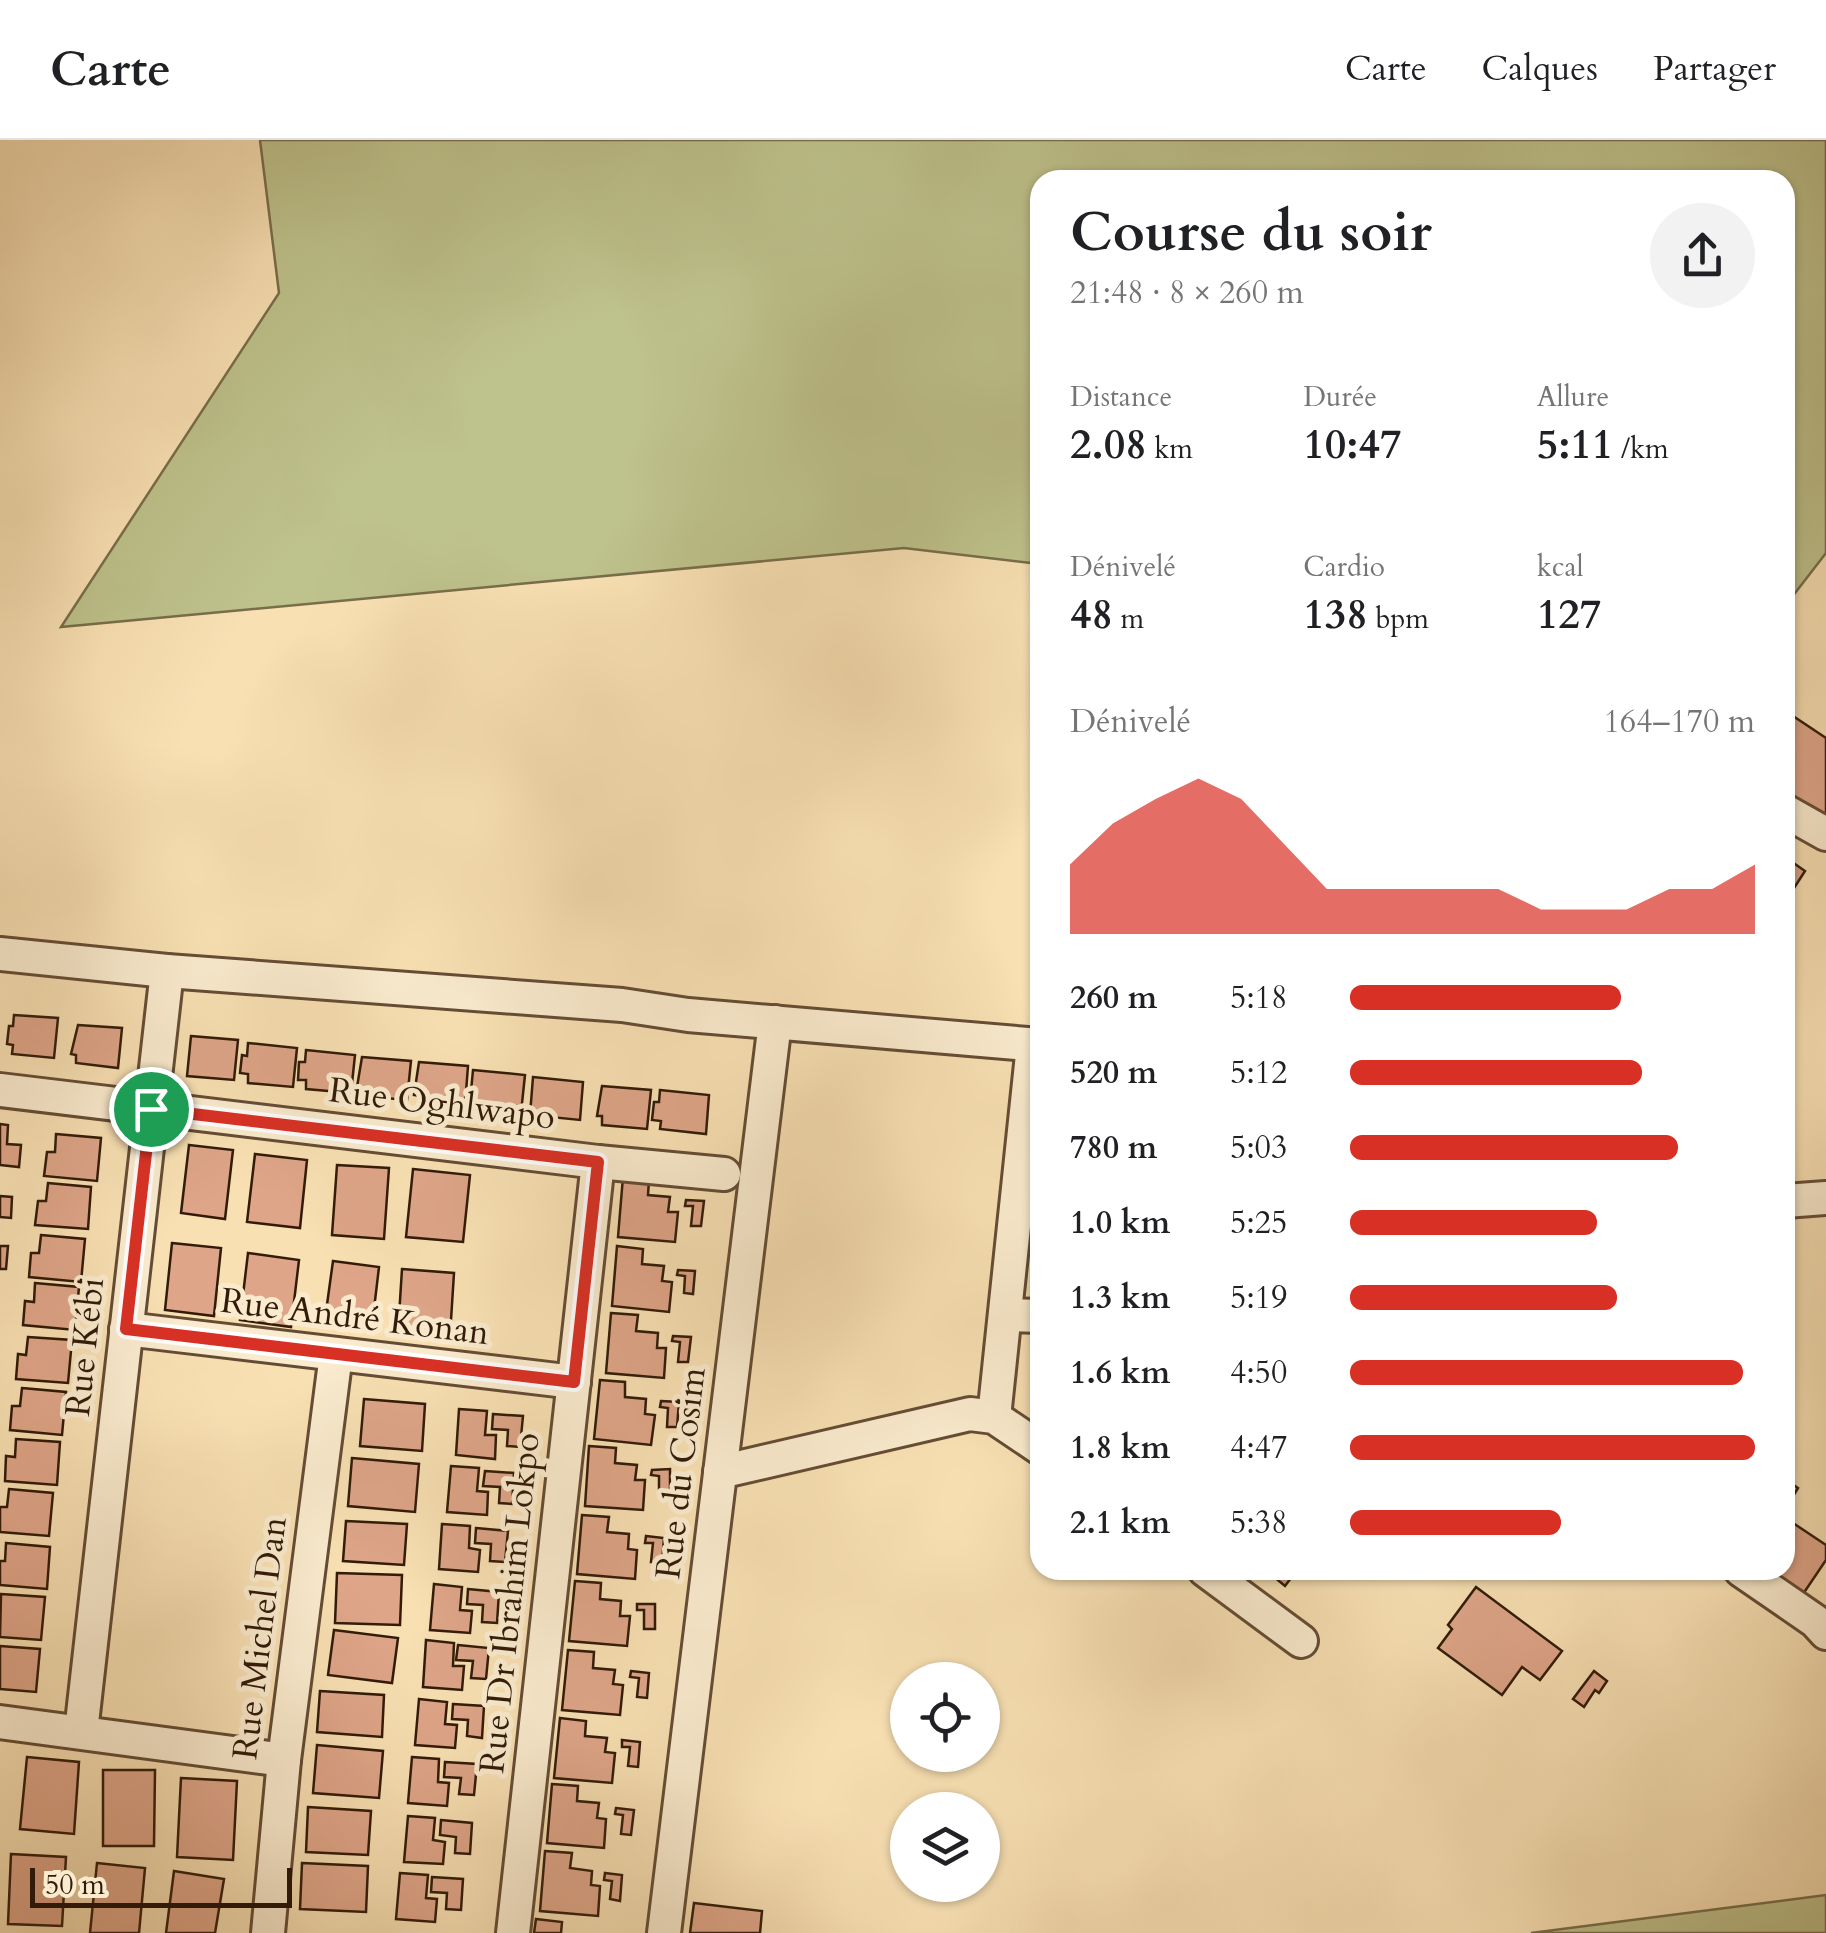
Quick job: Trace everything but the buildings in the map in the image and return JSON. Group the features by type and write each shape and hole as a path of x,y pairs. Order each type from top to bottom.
{"street":[{"path":"1795,816 1826,834"},
{"path":"0,954 167,971 622,1005 688,1015 1030,1044"},
{"name":"Rue Kébi","path":"80,1732 167,971"},
{"name":"Rue du Cosim","path":"664,1933 775,1022"},
{"name":"Rue Oghlwapo","path":"0,1090 724,1174"},
{"path":"994,1417 1030,1097"},
{"name":"Rue Dr Ibrahim Lokpo","path":"513,1933 598,1162"},
{"path":"1795,1207 1826,1198"},
{"path":"1005,1315 1030,1316"},
{"name":"Rue André Konan","path":"126,1329 574,1382"},
{"name":"Rue Michel Dan","path":"268,1933 284,1760 336,1354"},
{"path":"720,1472 970,1414 994,1417 1030,1441"},
{"path":"1219,1580 1301,1640"},
{"path":"1754,1580 1826,1633"},
{"path":"0,1722 284,1760"}],"green space":[{"path":"260,140 1826,140 1826,553 1795,593 1795,170 1030,170 1030,563 904,548 61,627 279,293"},
{"path":"1826,1895 1826,1933 1531,1933"}],"route":[{"path":"151,1109 598,1162 574,1382 126,1329 151,1109"}]}
